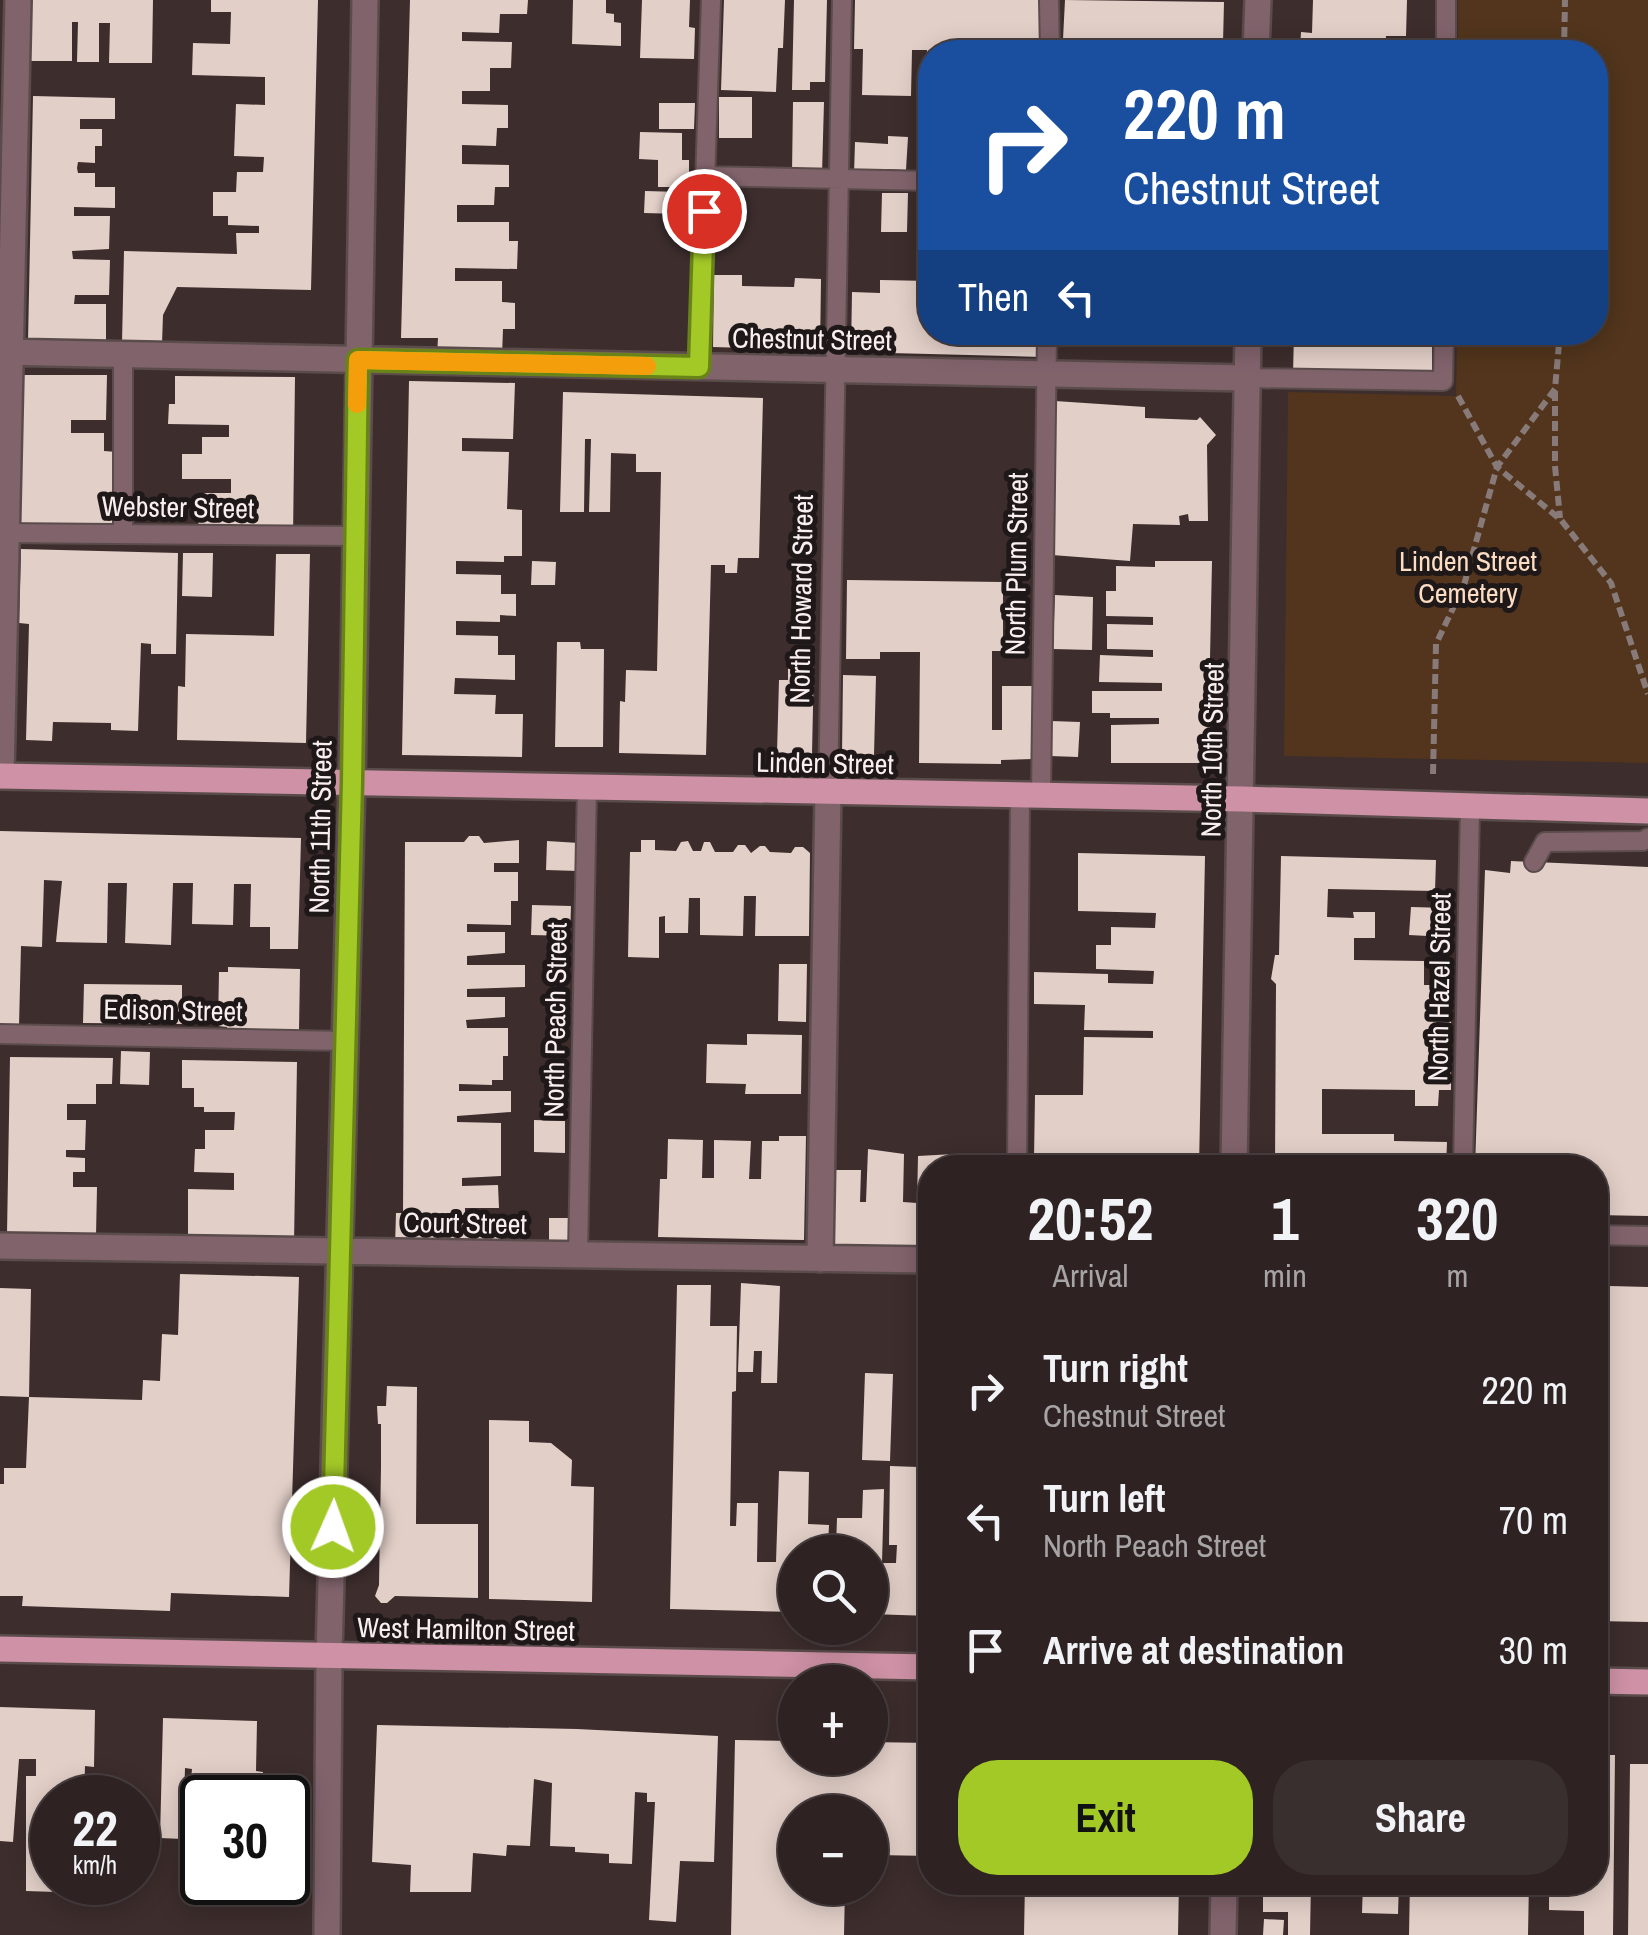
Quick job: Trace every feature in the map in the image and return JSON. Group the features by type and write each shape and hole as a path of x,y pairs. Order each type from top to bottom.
{"main road":[{"name":"Linden Street","path":"1,776 1242,799 1648,811"},
{"name":"West Hamilton Street","path":"0,1650 918,1668"},
{"path":"1608,1681 1648,1682"}],"street":[{"path":"1,776 5,353 18,0"},
{"name":"North 11th Street","path":"327,1935 329,1656 352,783 365,0"},
{"path":"1256,40 1258,0"},
{"name":"North 10th Street","path":"1234,1155 1248,345"},
{"name":"Chestnut Street","path":"5,353 1247,378"},
{"name":"North Howard Street","path":"820,1258 828,794"},
{"name":"Court Street","path":"0,1246 918,1260"},
{"path":"1223,1935 1224,1895"}],"lane":[{"path":"699,367 711,0"},
{"name":"North Howard Street","path":"828,794 842,0"},
{"path":"1050,0 1050,40"},
{"path":"1446,0 1446,40"},
{"path":"704,176 918,181"},
{"name":"North Plum Street","path":"1017,1155 1046,345"},
{"path":"1445,345 1449,387"},
{"path":"123,355 123,534"},
{"name":"Chestnut Street","path":"1247,378 1449,387"},
{"name":"Webster Street","path":"3,533 355,536"},
{"name":"North Peach Street","path":"578,1254 587,787"},
{"name":"North Hazel Street","path":"1464,1155 1470,807"},
{"path":"1534,862 1546,842 1648,838"},
{"name":"Edison Street","path":"0,1034 345,1040"},
{"path":"1608,1235 1648,1236"}],"path":[{"path":"1564,40 1565,0"},
{"path":"1559,345 1555,466 1560,520"},
{"path":"1449,387 1462,401 1498,467 1560,520 1611,583 1648,694"},
{"path":"1433,774 1436,644 1464,585 1498,467 1555,389"}],"green space":[{"name":"Linden Street Cemetery","path":"1458,0 1648,0 1648,763 1284,756 1288,392 1456,396 1457,345 1608,345 1608,40 1458,40"}],"building":[{"path":"27,0 153,0 152,63 109,63 110,23 99,23 99,62 77,62 78,22 72,22 72,61 31,61"},
{"path":"211,0 318,0 311,290 177,287 163,315 162,344 122,343 124,251 237,254 236,233 259,233 259,226 228,225 228,216 213,216 213,192 236,192 237,172 263,172 264,157 234,156 236,104 265,105 265,77 192,75 193,43 230,44 231,12 211,12"},
{"path":"410,0 528,0 527,14 500,14 499,33 462,32 462,41 512,42 511,68 490,68 490,91 462,91 462,104 508,105 508,128 497,128 496,146 462,145 462,164 509,165 509,187 495,187 494,205 457,205 457,222 509,222 509,241 518,241 517,269 455,268 455,281 502,281 502,302 515,303 515,329 503,329 502,356 437,355 438,338 401,338"},
{"path":"573,0 606,0 606,13 614,14 614,22 621,23 621,46 572,44"},
{"path":"642,0 690,0 689,27 695,28 694,59 640,58"},
{"path":"724,0 785,0 776,92 721,90"},
{"path":"794,0 827,0 825,82 810,82 810,90 792,90"},
{"path":"855,0 1047,0 1046,40 918,40 918,50 912,50 911,96 862,95 863,49 854,49"},
{"path":"1065,0 1224,2 1223,40 1063,39"},
{"path":"1313,0 1407,0 1406,36 1386,36 1386,40 1301,40 1301,32 1312,33"},
{"path":"33,96 115,98 115,119 80,119 80,129 102,129 102,146 95,146 95,163 78,162 77,168 78,173 95,173 95,187 115,187 115,208 74,207 74,216 110,216 109,249 72,251 73,259 110,260 109,295 75,295 74,304 106,304 106,344 28,342"},
{"path":"719,97 752,97 752,138 719,138"},
{"path":"793,102 824,102 822,174 792,173"},
{"path":"659,103 695,103 694,129 659,129"},
{"path":"640,132 682,133 682,160 689,160 689,187 658,187 658,160 639,159"},
{"path":"888,136 908,137 906,170 886,169 886,176 854,174 855,142 888,144"},
{"path":"645,191 681,192 681,214 644,213"},
{"path":"882,193 908,193 907,232 881,232"},
{"path":"714,275 742,275 742,286 794,287 795,278 821,279 820,350 713,347"},
{"path":"880,280 918,281 918,345 1042,345 1042,357 851,352 852,292 880,293"},
{"path":"1294,345 1432,345 1432,378 1293,375"},
{"path":"23,375 107,375 106,420 71,420 71,433 104,433 104,451 117,452 116,536 19,536"},
{"path":"175,376 295,377 293,538 199,537 198,513 204,512 204,493 231,493 231,479 182,479 182,454 202,454 202,437 229,437 229,425 168,424 169,404 175,404"},
{"path":"409,381 515,383 513,439 462,438 462,451 509,452 507,509 522,510 522,556 504,556 504,562 456,561 456,574 501,575 501,594 516,594 516,616 500,615 500,622 456,621 456,635 498,636 498,655 515,655 515,680 455,678 454,694 496,695 495,714 523,714 522,757 402,755"},
{"path":"563,392 763,398 759,558 738,558 737,573 725,573 725,565 711,565 706,755 619,753 620,701 625,702 626,670 657,671 661,472 636,472 636,454 611,453 610,512 589,512 591,439 585,439 584,512 560,512"},
{"path":"1055,401 1145,407 1145,418 1200,417 1216,435 1207,445 1208,521 1189,521 1188,514 1179,516 1180,525 1133,524 1130,561 1052,555"},
{"path":"21,549 178,553 176,654 151,654 151,644 141,643 138,731 111,730 111,723 53,722 52,741 26,740 29,624 19,623"},
{"path":"183,553 213,553 212,597 182,596"},
{"path":"276,554 310,554 306,743 177,740 178,686 185,687 186,634 274,636"},
{"path":"532,561 556,562 555,585 531,585"},
{"path":"1155,561 1212,561 1209,707 1216,714 1216,722 1210,725 1210,763 1111,763 1111,725 1159,724 1159,718 1110,718 1110,713 1092,713 1092,691 1162,691 1162,683 1099,682 1100,655 1153,657 1153,650 1107,649 1107,624 1153,625 1153,617 1106,616 1106,591 1116,591 1116,566 1155,567"},
{"path":"847,580 1003,582 1003,651 992,651 992,730 1002,730 1002,686 1033,686 1033,759 1001,760 1001,764 919,763 920,652 880,652 880,659 846,659"},
{"path":"1055,595 1093,597 1092,650 1053,649"},
{"path":"557,642 580,642 581,649 604,649 603,747 555,747"},
{"path":"788,660 814,660 812,754 777,753 779,680 788,680"},
{"path":"843,675 876,676 874,755 842,755"},
{"path":"1051,721 1080,722 1078,757 1050,756"},
{"path":"0,831 301,838 298,949 270,949 270,927 250,927 251,884 234,884 233,925 192,924 193,883 173,883 171,945 125,943 127,883 108,883 107,943 56,942 62,881 44,880 42,947 21,946 19,1026 0,1025"},
{"path":"469,836 479,836 484,843 519,840 519,863 494,863 494,872 518,872 518,901 511,901 511,925 467,924 467,932 505,932 505,953 467,956 467,965 525,965 525,987 467,989 467,997 505,997 505,1017 466,1020 467,1028 508,1028 503,1080 492,1080 492,1085 459,1084 459,1091 511,1091 511,1112 457,1116 457,1122 501,1123 501,1176 462,1178 462,1186 498,1185 499,1208 465,1208 465,1219 502,1220 501,1248 395,1246 396,1213 403,1213 405,842 464,842"},
{"path":"641,840 655,840 655,850 676,851 681,842 688,841 693,851 701,851 704,842 710,842 715,852 733,852 738,845 745,845 751,853 760,846 770,852 791,853 795,847 803,847 810,853 809,936 755,936 756,896 744,896 743,936 700,935 700,898 689,898 688,933 665,933 665,916 659,917 659,958 628,957 630,852 641,852"},
{"path":"547,841 579,843 578,871 546,870"},
{"path":"1078,853 1205,856 1199,1155 1034,1155 1035,1095 1083,1095 1084,1037 1153,1038 1153,1031 1084,1030 1085,1005 1034,1004 1034,972 1108,974 1108,983 1153,984 1154,971 1096,969 1096,945 1111,945 1111,927 1155,928 1156,913 1078,911"},
{"path":"1281,856 1436,860 1435,891 1328,889 1327,917 1354,918 1353,912 1375,912 1375,938 1354,938 1354,960 1424,961 1424,985 1451,985 1451,1090 1439,1090 1438,1106 1415,1106 1415,1090 1322,1089 1322,1134 1394,1134 1394,1141 1447,1142 1446,1155 1275,1155 1276,984 1271,979 1275,955 1279,955"},
{"path":"1511,861 1648,867 1648,1216 1608,1215 1608,1155 1475,1155 1485,870 1510,873"},
{"path":"532,905 571,906 570,936 531,935"},
{"path":"1411,907 1447,908 1447,937 1409,935"},
{"path":"779,964 807,964 806,1022 778,1021"},
{"path":"228,967 300,969 299,1031 227,1030 218,1026 219,972 228,972"},
{"path":"84,984 182,985 182,1024 83,1023"},
{"path":"747,1034 802,1035 801,1094 745,1094 746,1084 706,1083 707,1044 747,1045"},
{"path":"121,1051 150,1052 149,1085 120,1084"},
{"path":"10,1057 113,1058 112,1084 96,1084 96,1104 67,1104 67,1120 86,1120 85,1150 66,1150 66,1157 85,1158 85,1172 73,1172 73,1187 97,1187 96,1236 7,1234"},
{"path":"182,1060 297,1062 294,1243 188,1242 188,1189 234,1190 234,1173 194,1172 195,1149 205,1149 205,1130 234,1130 235,1112 204,1112 204,1107 194,1107 194,1088 182,1088"},
{"path":"534,1120 565,1121 565,1153 534,1152"},
{"path":"779,1136 806,1136 804,1240 658,1237 660,1179 667,1179 668,1139 703,1140 702,1178 714,1178 714,1140 751,1141 749,1179 761,1179 762,1141 779,1141"},
{"path":"868,1149 904,1154 903,1202 917,1203 918,1156 918,1248 834,1246 836,1170 861,1170 860,1202 866,1202"},
{"path":"549,1218 571,1218 572,1246 549,1246"},
{"path":"180,1274 299,1277 289,1597 171,1593 170,1611 22,1606 23,1596 0,1596 0,1484 4,1484 4,1468 26,1468 29,1397 142,1400 143,1380 160,1381 162,1334 178,1335"},
{"path":"741,1283 780,1286 777,1383 761,1383 762,1351 754,1351 753,1372 738,1372"},
{"path":"677,1285 711,1285 710,1326 737,1326 730,1526 736,1526 737,1503 758,1503 757,1562 776,1562 779,1471 809,1472 808,1524 829,1525 829,1535 778,1535 778,1612 670,1609"},
{"path":"1610,1286 1648,1287 1648,1622 1608,1621"},
{"path":"0,1288 31,1289 29,1397 0,1396"},
{"path":"865,1373 893,1374 890,1461 862,1460"},
{"path":"387,1386 417,1387 416,1524 478,1524 478,1598 395,1596 381,1603 375,1596 379,1585 381,1467 377,1406 386,1406"},
{"path":"489,1420 529,1421 529,1442 551,1443 572,1460 571,1486 594,1487 592,1602 489,1599"},
{"path":"890,1466 918,1467 918,1616 888,1615 888,1563 896,1563 897,1545 889,1545"},
{"path":"884,1489 883,1535 836,1535 837,1518 862,1518 863,1490"},
{"path":"0,1707 95,1710 94,1767 85,1766 85,1775 36,1775 36,1759 19,1759 13,1842 0,1841"},
{"path":"163,1718 257,1721 256,1771 263,1775 191,1775 192,1769 185,1768 185,1775 180,1775 180,1839 160,1838"},
{"path":"377,1725 718,1736 714,1862 680,1861 676,1922 649,1920 655,1802 647,1802 647,1793 635,1792 632,1864 609,1863 609,1854 550,1846 552,1783 534,1779 530,1846 507,1845 506,1856 473,1853 471,1892 410,1892 411,1865 372,1862"},
{"path":"735,1740 778,1741 778,1775 888,1775 888,1742 918,1743 918,1856 888,1855 888,1795 778,1795 778,1905 845,1905 844,1935 731,1935"},
{"path":"1608,1755 1615,1755 1613,1935 1584,1935 1584,1911 1549,1910 1549,1895 1608,1895"},
{"path":"1630,1764 1648,1764 1648,1935 1628,1935"},
{"path":"26,1776 30,1776 30,1891 26,1891"},
{"path":"1025,1895 1179,1895 1178,1935 1024,1935"},
{"path":"1263,1895 1311,1895 1310,1935 1288,1935 1288,1912 1263,1912"},
{"path":"1363,1895 1399,1895 1398,1914 1362,1913"},
{"path":"1410,1895 1529,1895 1528,1935 1409,1935"},
{"path":"1264,1919 1284,1920 1283,1935 1263,1935"}],"slow traffic":[{"path":"357,404 358,360 647,366"}],"route":[{"path":"333,1527 352,783 358,360 699,367 704,211"}]}
